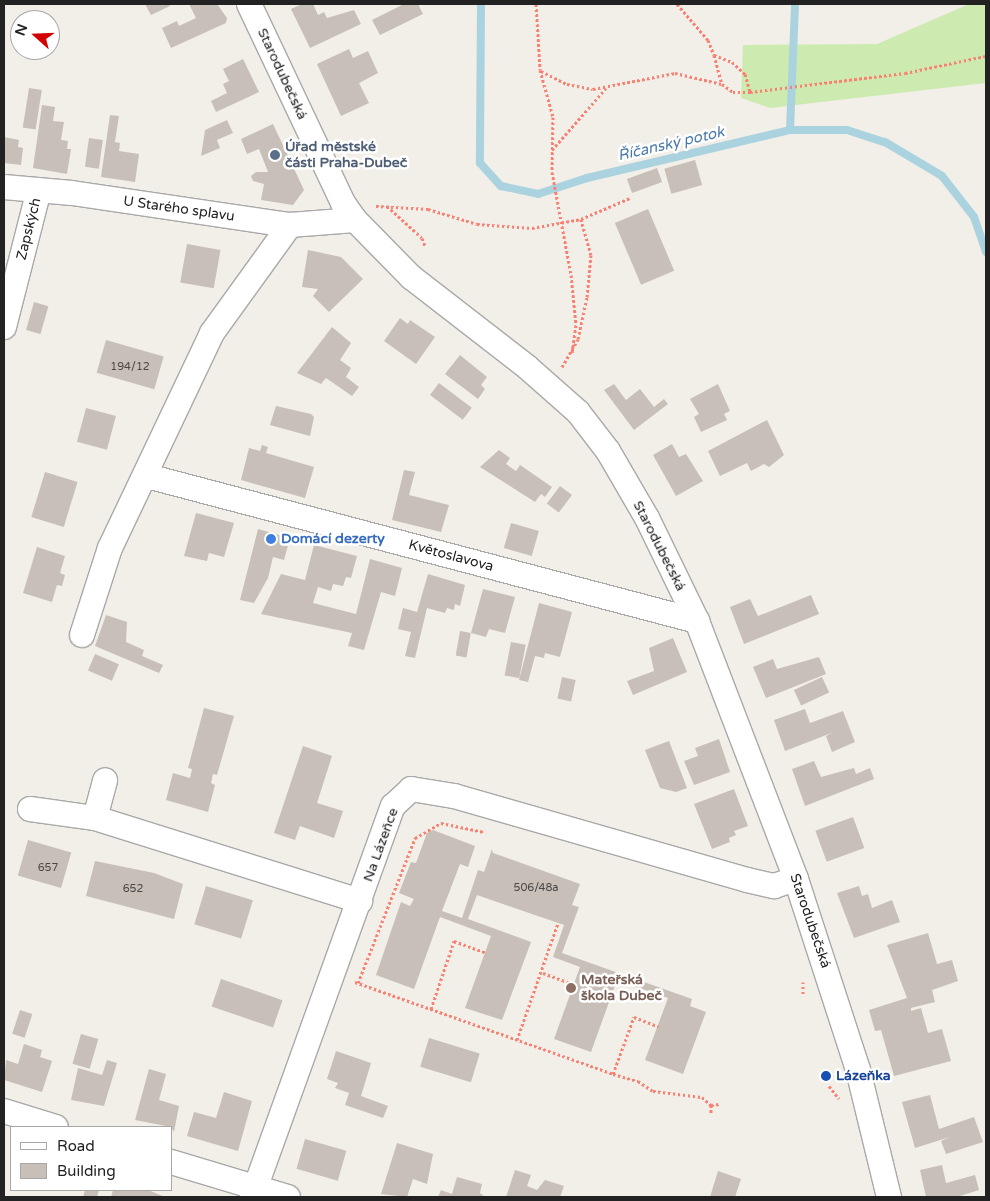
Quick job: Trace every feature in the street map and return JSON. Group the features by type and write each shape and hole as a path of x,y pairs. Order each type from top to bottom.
{"street":[{"name":"Starodubečská","path":"249,4 343,203 355,220 411,277 547,384 578,412 608,451 698,621 796,879 858,1070 890,1197"},
{"name":"U Starého splavu","path":"4,187 39,190 290,225 355,220"},
{"name":"Zapských","path":"4,327 39,190"},
{"path":"82,634 110,548 147,476 212,333 290,225"},
{"name":"Květoslavova","path":"147,476 698,621"},
{"path":"95,818 105,780"},
{"name":"Na Lázeňce","path":"254,1192 393,806 411,789 454,796 747,880 774,886 796,879"},
{"path":"30,808 95,818 360,901"},
{"path":"4,1112 53,1126"},
{"path":"172,1162 254,1192 288,1197"}],"path":[{"path":"536,4 540,70 552,117 552,172 576,325 572,354"},
{"path":"677,4 708,40 722,84"},
{"path":"714,55 732,62 746,74 750,92"},
{"path":"540,70 567,84 606,87 675,73 722,84 733,92 750,92 905,73 986,56"},
{"path":"552,150 606,87"},
{"path":"425,246 422,238 387,206 428,209 477,224 532,228 561,220 581,219 630,198"},
{"path":"547,384 572,354 584,320 591,255 581,219"},
{"path":"358,983 415,838 441,823 484,832"},
{"path":"517,1040 543,973 558,923"},
{"path":"431,1009 454,941 485,952"},
{"path":"543,973 574,984"},
{"path":"350,981 613,1074 638,1081 653,1091 702,1097 710,1105 711,1112"},
{"path":"613,1074 634,1017 658,1026"},
{"path":"710,1105 719,1104"}],"green space":[{"path":"969,4 986,4 986,83 770,108 741,98 743,45 877,44"}],"building":[{"path":"145,4 169,4 170,6 151,15"},
{"path":"189,4 217,4 227,18 226,23 171,48 162,28 177,21 179,26 196,18"},
{"path":"302,4 313,4 318,15 324,12 327,18 354,10 361,24 310,48 291,9"},
{"path":"404,4 418,4 423,14 380,35 372,20"},
{"path":"349,49 353,58 368,51 378,73 359,83 369,103 341,116 317,64"},
{"path":"243,59 259,92 216,112 211,101 227,93 223,84 229,81 223,69"},
{"path":"29,88 42,90 36,130 23,128"},
{"path":"42,105 55,107 53,121 64,122 61,140 68,141 67,149 71,149 67,174 33,168"},
{"path":"110,115 119,116 115,142 120,143 119,151 139,154 135,182 101,177"},
{"path":"227,120 233,133 217,140 220,148 201,156 205,130"},
{"path":"273,124 304,190 293,205 261,200 264,184 253,181 251,176 256,172 268,172 259,149 247,154 241,139"},
{"path":"4,137 19,140 18,147 23,148 21,165 4,163"},
{"path":"89,138 103,140 99,169 85,167"},
{"path":"695,160 702,185 671,194 664,169"},
{"path":"657,168 662,182 632,193 627,179"},
{"path":"648,209 674,271 641,285 615,223"},
{"path":"187,244 220,250 214,288 180,282"},
{"path":"308,250 341,257 363,279 329,312 313,296 318,289 302,287"},
{"path":"34,302 48,306 40,334 26,330"},
{"path":"400,318 408,324 410,320 435,337 416,364 384,341"},
{"path":"332,327 351,343 340,360 351,368 346,377 359,387 352,396 326,378 321,384 297,373"},
{"path":"106,340 164,357 154,389 97,373"},
{"path":"460,355 487,377 481,385 485,389 478,399 445,374"},
{"path":"439,383 472,408 463,420 430,395"},
{"path":"614,384 626,400 640,389 654,407 664,399 668,404 634,430 604,390"},
{"path":"718,384 730,411 724,414 727,420 701,432 694,417 699,414 690,399"},
{"path":"276,406 311,414 314,417 310,436 270,425"},
{"path":"86,408 116,416 107,450 77,442"},
{"path":"767,420 784,455 769,467 764,464 751,471 747,463 720,476 708,451"},
{"path":"672,444 679,457 686,454 703,481 676,496 653,455"},
{"path":"262,445 268,447 266,453 314,467 305,498 241,480 249,448 260,451"},
{"path":"499,450 510,458 506,464 516,471 520,465 552,487 545,497 541,494 535,502 480,467"},
{"path":"404,470 415,472 409,495 449,505 441,532 392,520"},
{"path":"45,472 78,482 64,527 31,517"},
{"path":"560,486 572,495 559,513 547,504"},
{"path":"196,513 234,523 224,557 209,553 207,561 184,556"},
{"path":"511,523 539,531 532,556 504,548"},
{"path":"258,529 290,538 284,560 273,557 268,578 254,603 240,600"},
{"path":"314,545 357,556 351,578 346,577 343,586 333,584 331,591 318,587 313,603 356,614 370,559 402,568 395,596 381,592 364,650 348,646 352,633 261,614 281,574 305,580"},
{"path":"37,547 65,556 60,573 65,575 62,586 57,585 52,602 23,593"},
{"path":"428,574 465,585 460,606 455,604 454,610 447,608 445,613 427,608 415,658 405,656 411,632 398,629 403,608 417,612"},
{"path":"483,589 515,597 505,633 489,629 486,637 471,633"},
{"path":"811,595 819,614 744,644 730,607 750,599 758,616"},
{"path":"539,603 572,612 560,657 545,653 544,658 535,656 528,682 519,680"},
{"path":"106,615 127,622 126,642 144,650 142,656 163,665 159,673 95,646"},
{"path":"460,631 471,633 466,658 456,656"},
{"path":"673,638 687,672 633,695 627,681 654,671 649,648"},
{"path":"511,642 526,645 519,678 505,675"},
{"path":"95,654 119,664 112,681 88,671"},
{"path":"819,657 826,674 766,698 753,667 773,659 777,669"},
{"path":"562,677 576,680 571,701 557,699"},
{"path":"822,677 829,692 801,706 794,690"},
{"path":"204,708 234,716 217,775 213,774 211,783 215,785 208,812 166,800 173,773 190,778 192,769 188,768"},
{"path":"805,709 810,723 843,711 855,742 832,752 826,736 834,732 785,751 774,720"},
{"path":"719,739 730,772 694,785 684,761 698,756 695,748"},
{"path":"669,741 687,788 676,792 660,788 645,750"},
{"path":"303,746 332,756 317,803 343,811 334,838 300,826 295,840 274,833"},
{"path":"814,761 821,777 854,768 856,774 870,768 874,779 805,806 792,769"},
{"path":"734,789 748,826 734,831 736,835 729,838 730,842 712,849 694,804"},
{"path":"853,817 864,848 827,862 815,831"},
{"path":"433,830 475,846 468,867 460,864 442,911 462,918 478,870 484,872 492,849 493,853 580,884 572,905 579,907 562,953 692,999 690,1006 706,1012 683,1074 645,1060 668,998 617,980 591,1052 554,1039 580,967 553,957 564,925 477,895 468,919 531,942 502,1020 465,1008 491,936 440,917 414,989 376,975 401,902 410,906 414,899 399,893 411,862 416,863 427,833"},
{"path":"28,840 71,852 61,888 18,876"},
{"path":"95,861 154,873 183,884 174,919 86,896"},
{"path":"206,886 253,900 241,939 194,924"},
{"path":"859,886 862,896 868,894 872,908 892,900 900,922 854,938 837,893"},
{"path":"928,933 937,964 952,960 958,981 932,990 935,1002 911,1008 911,1011 921,1008 928,1033 942,1029 951,1061 894,1076 881,1030 875,1031 869,1010 907,998 887,945"},
{"path":"221,979 282,1000 273,1028 212,1006"},
{"path":"20,1010 32,1014 25,1038 12,1034"},
{"path":"81,1034 98,1039 90,1069 72,1064"},
{"path":"429,1038 480,1053 471,1082 420,1067"},
{"path":"24,1044 42,1050 40,1057 52,1061 42,1092 4,1080 6,1060 18,1064"},
{"path":"336,1051 371,1063 361,1096 388,1106 383,1118 345,1105 349,1093 335,1088 338,1083 327,1079"},
{"path":"107,1060 117,1063 104,1106 71,1100 78,1068 102,1075"},
{"path":"149,1069 166,1074 159,1100 179,1106 174,1132 172,1126 135,1120"},
{"path":"224,1092 252,1101 238,1151 187,1136 194,1112 216,1118"},
{"path":"930,1095 939,1129 974,1117 983,1142 946,1154 941,1141 950,1137 915,1148 902,1102"},
{"path":"305,1139 346,1151 338,1181 296,1169"},
{"path":"397,1143 433,1154 427,1184 413,1179 407,1197 381,1194"},
{"path":"942,1165 946,1183 975,1175 979,1190 957,1197 926,1197 920,1170"},
{"path":"515,1170 531,1175 527,1186 537,1190 545,1180 564,1186 560,1197 506,1197"},
{"path":"718,1171 741,1179 735,1197 710,1197"},
{"path":"457,1177 482,1184 480,1193 485,1197 438,1197 441,1190 452,1194"},
{"path":"85,1191 99,1191 97,1197 83,1197"},
{"path":"113,1191 150,1191 165,1197 111,1197"}],"waterway":[{"name":"Říčanský potok","path":"481,4 480,163 501,186 538,194 587,178 790,130 847,130 885,142 942,176 974,217 986,252"},
{"path":"790,130 795,4"}],"place":[{"name":"Úřad městské části Praha-Dubeč","path":"275,155"},
{"name":"Domácí dezerty","path":"271,539"},
{"name":"Mateřská škola Dubeč","path":"571,988"},
{"name":"Lázeňka","path":"826,1076"}]}
